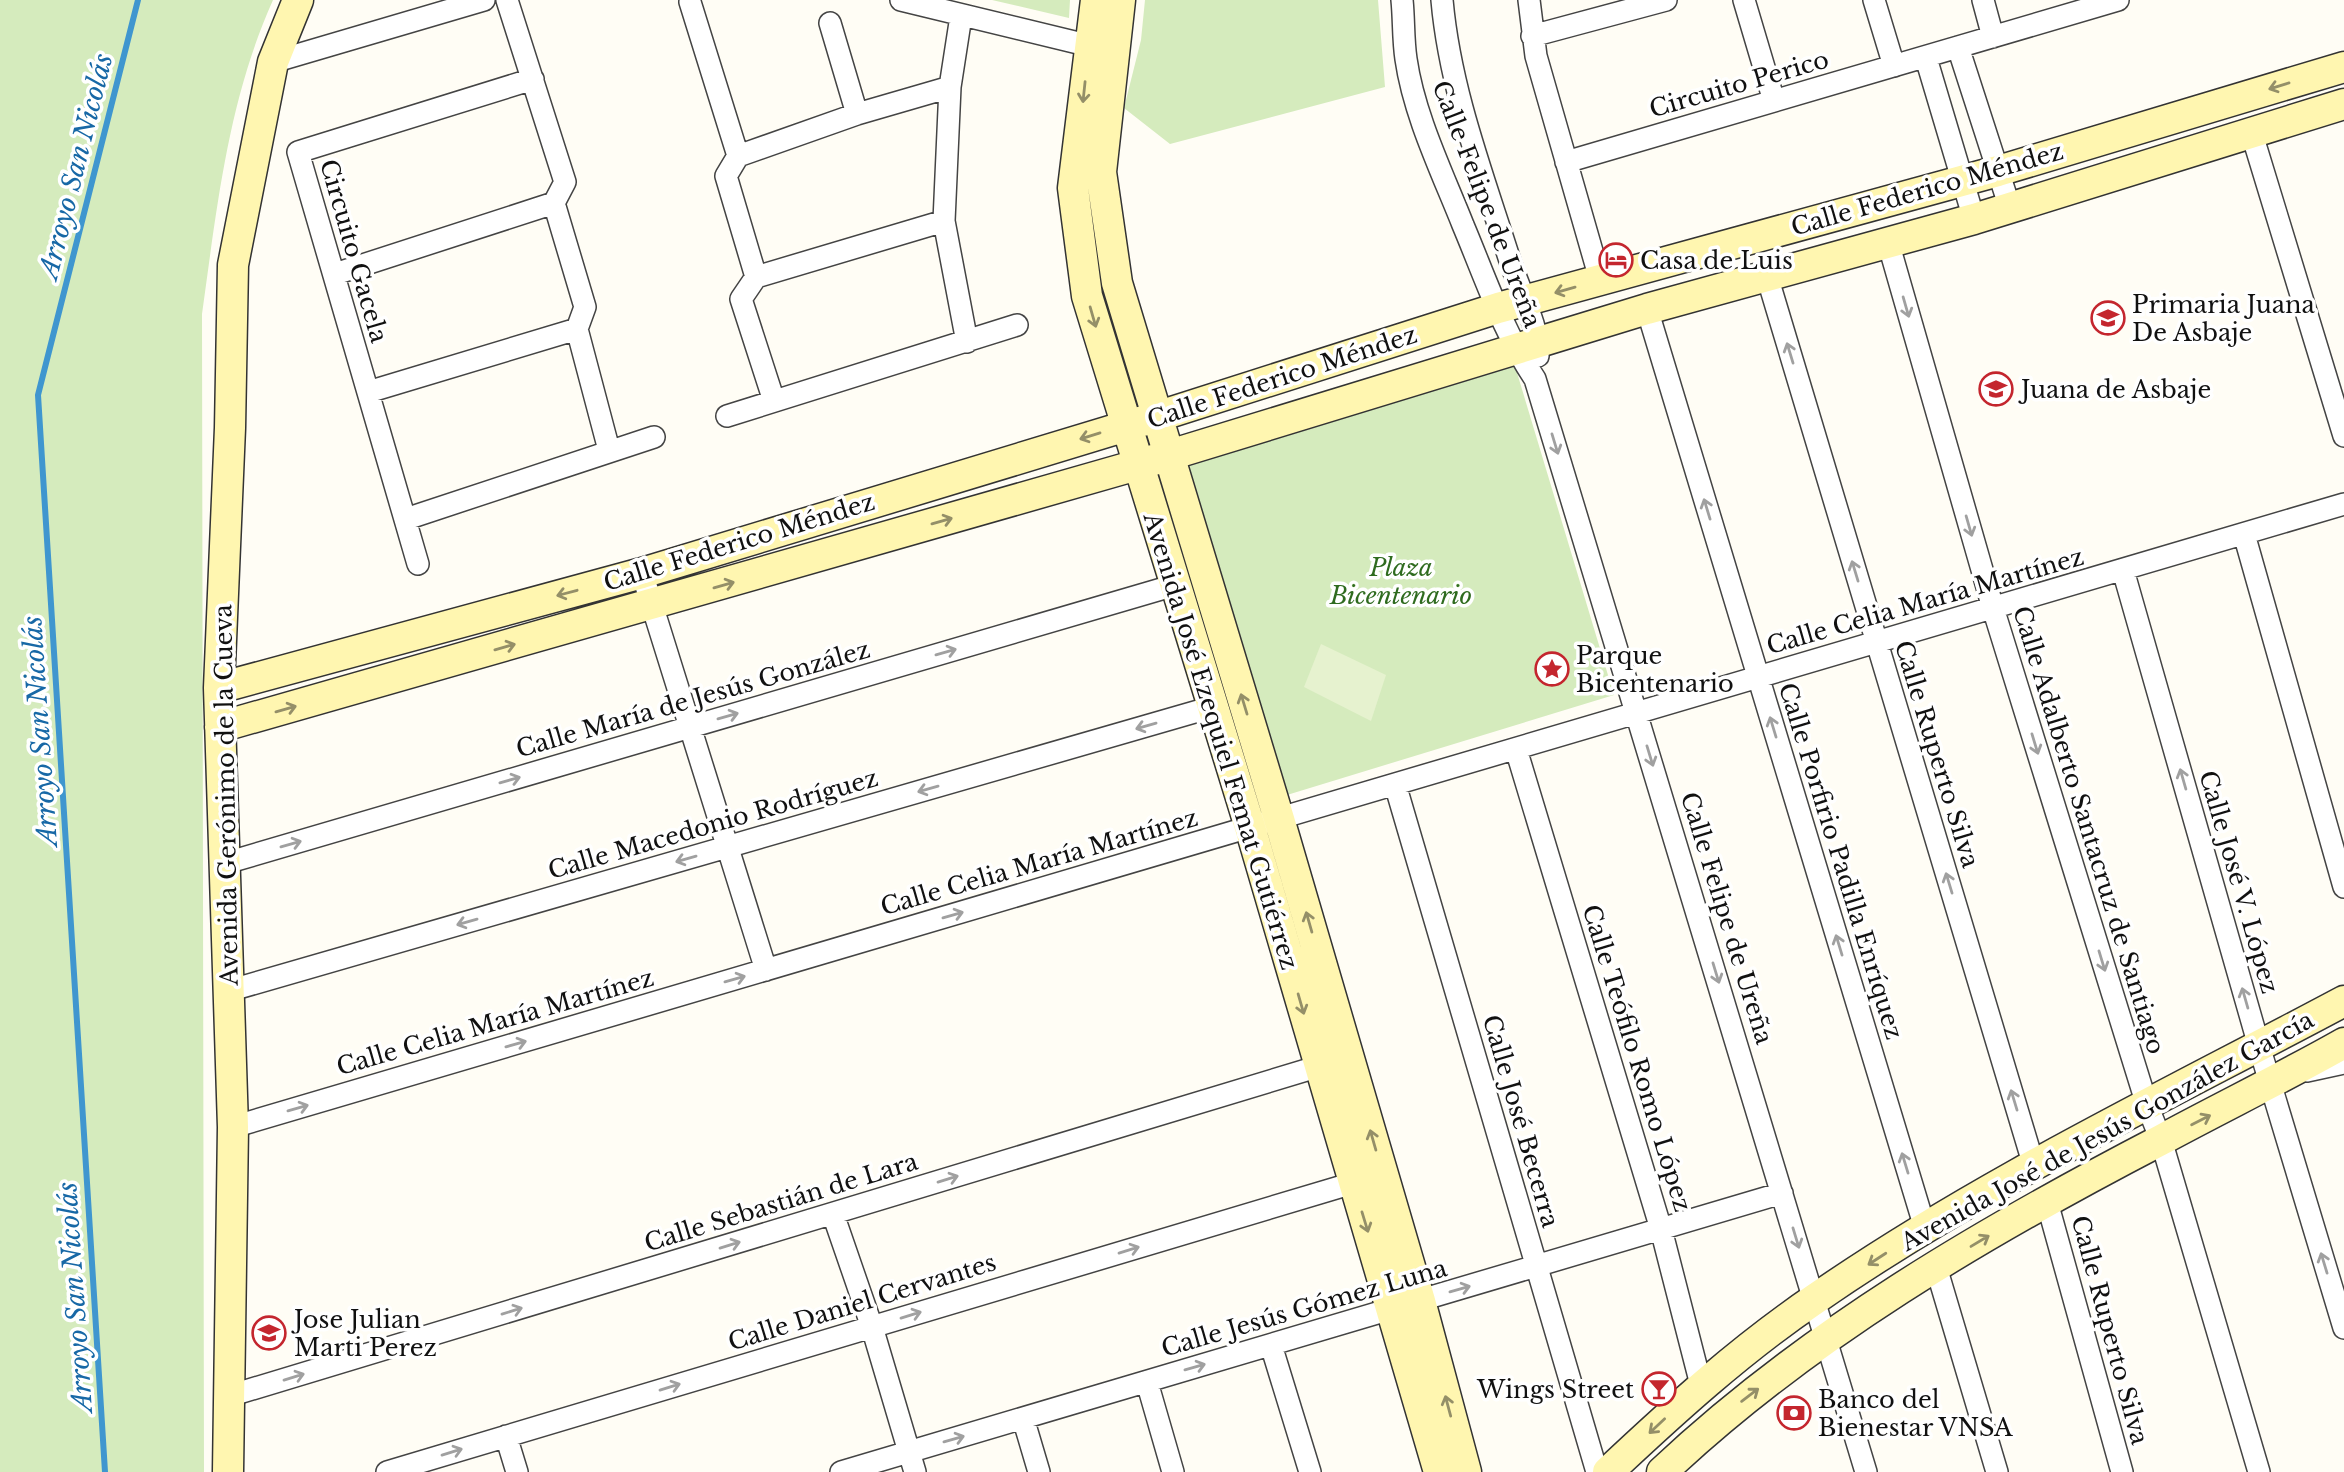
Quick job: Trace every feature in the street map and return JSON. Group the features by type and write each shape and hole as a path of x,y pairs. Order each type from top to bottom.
{"street":[{"name":"Avenida Gerónimo de la Cueva","path":"228,1472 233,1127 219,688 233,265 273,62 298,0"},
{"path":"273,62 484,0"},
{"path":"507,0 565,182 554,203 585,307 577,329 609,450"},
{"path":"901,0 1101,49"},
{"name":"Avenida José Ezequiel Femat Gutiérrez","path":"1096,0 1101,49 1101,172 1117,284 1349,1057 1406,1305 1439,1472"},
{"name":"Avenida José Ezequiel Femat Gutiérrez","path":"1120,0 1101,49 1073,188 1087,296 1250,827 1353,1183 1406,1305 1466,1472"},
{"name":"Calle Felipe de Ureña","path":"1402,0 1406,58 1412,86 1442,172 1510,305 1527,345 1535,379 1866,1472"},
{"name":"Calle Felipe de Ureña","path":"1442,0 1445,36 1456,89 1510,305"},
{"path":"1529,0 1532,36 1600,279"},
{"path":"1532,36 1666,0"},
{"path":"1744,0 1774,101"},
{"path":"1874,0 1894,66"},
{"path":"1983,0 1993,37"},
{"name":"Circuito Perico","path":"1566,162 2117,0"},
{"path":"690,2 738,156"},
{"path":"961,16 950,87 944,220 967,342"},
{"path":"830,23 857,114"},
{"path":"1958,47 2010,208"},
{"path":"1926,58 1974,219"},
{"name":"Calle Federico Méndez","path":"219,688 642,573 1156,417 1510,305 1998,171 2344,66"},
{"name":"Circuito Gacela","path":"418,564 298,152 533,79"},
{"path":"756,277 726,176 738,156 857,114 950,87"},
{"name":"Calle Federico Méndez","path":"220,727 652,606 1137,465 1647,309 1974,219 2344,104"},
{"path":"2251,131 2344,436"},
{"path":"335,274 554,203"},
{"path":"774,401 741,299 756,277 944,220"},
{"name":"Calle Adalberto Santacruz de Santiago","path":"1888,242 1993,608 2147,1105 2161,1140 2259,1472"},
{"name":"Calle Ruperto Silva","path":"1768,276 2034,1166"},
{"name":"Calle Porfirio Padilla Enríquez","path":"1647,309 1925,1228"},
{"path":"727,416 1017,325"},
{"path":"368,392 577,329"},
{"path":"406,519 653,437"},
{"name":"Calle Celia María Martínez","path":"233,1127 2344,505"},
{"path":"2244,534 2344,887"},
{"name":"Calle José V. López","path":"2123,570 2259,1046 2279,1080 2344,1328"},
{"path":"642,573 766,970"},
{"name":"Calle María de Jesús González","path":"226,863 1175,586"},
{"name":"Calle Macedonio Rodríguez","path":"228,991 1212,707"},
{"name":"Calle Teófilo Romo López","path":"1517,749 1661,1229 1701,1385"},
{"name":"Calle José Becerra","path":"1395,784 1597,1472"},
{"name":"Avenida José de Jesús González García","path":"1608,1472 1701,1385 1814,1299 1925,1228 2034,1166 2344,1000"},
{"name":"Avenida José de Jesús González García","path":"1662,1472 1721,1417 1826,1339 1936,1268 2048,1202 2344,1043"},
{"name":"Calle Sebastián de Lara","path":"229,1396 1349,1057"},
{"path":"2279,1080 2344,1063"},
{"name":"Calle Daniel Cervantes","path":"387,1472 1353,1183"},
{"name":"Calle Jesús Gómez Luna","path":"841,1472 912,1462 1023,1418 1782,1194"},
{"name":"Calle Ruperto Silva","path":"2048,1202 2122,1472"},
{"path":"833,1214 872,1327 912,1462"},
{"path":"1936,1268 1997,1472"},
{"path":"1271,1345 1310,1472"},
{"path":"1147,1382 1173,1472"},
{"path":"1023,1418 1039,1472"},
{"path":"506,1436 517,1472"}],"green space":[{"path":"0,0 273,0 245,76 226,154 202,314 204,1472 0,1472"},
{"path":"992,0 1070,0 1069,18"},
{"path":"1145,0 1378,0 1385,87 1170,144 1124,108 1141,40"},
{"name":"Plaza Bicentenario","path":"1515,366 1614,695 1287,795 1188,466"},
{"path":"1321,644 1386,675 1371,721 1304,687"}],"waterway":[{"name":"Arroyo San Nicolás","path":"105,1472 38,395 138,0"}],"place":[{"name":"Casa de Luis","path":"1616,260"},
{"name":"Primaria Juana De Asbaje","path":"2108,318"},
{"name":"Juana de Asbaje","path":"1996,389"},
{"name":"Parque Bicentenario","path":"1552,669"},
{"name":"Jose Julian Marti Perez","path":"269,1333"},
{"name":"Wings Street","path":"1659,1389"},
{"name":"Banco del Bienestar VNSA","path":"1794,1413"}]}
